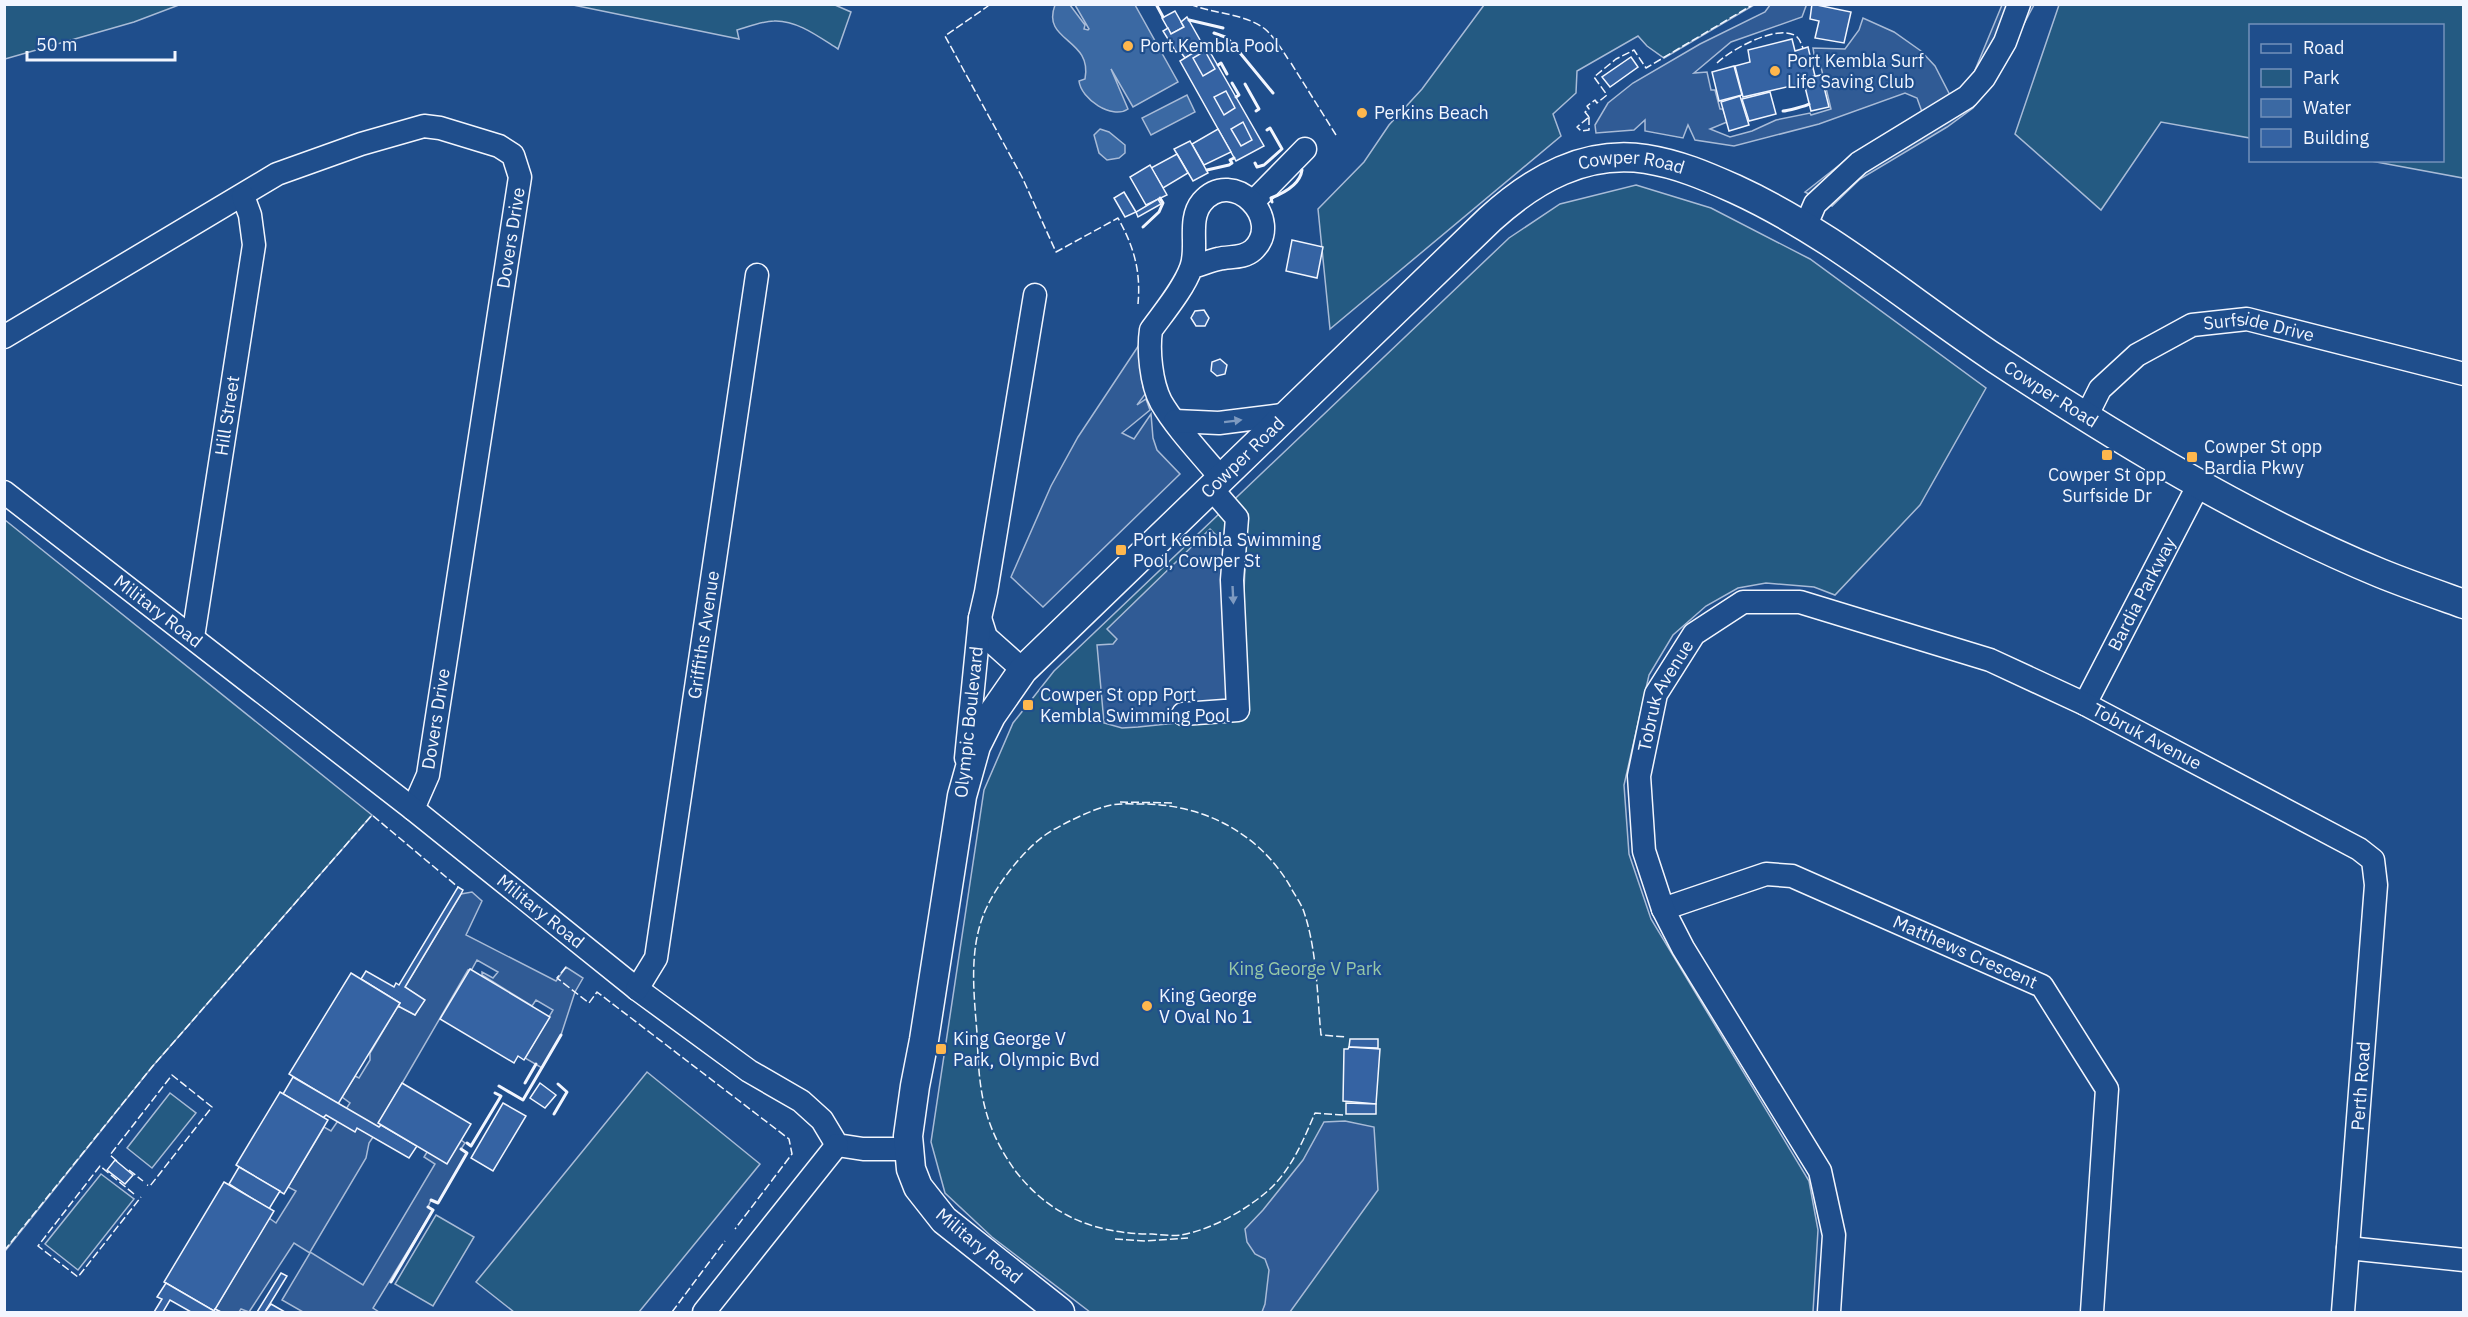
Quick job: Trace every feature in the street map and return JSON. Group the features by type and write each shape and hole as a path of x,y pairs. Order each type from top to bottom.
{"main road":[{"name":"Cowper Road","path":"962,796 976,746 984,728 1023,670 1512,199 1544,177 1567,168 1618,157 1644,159 1699,173 1806,225 1995,358 2086,417 2199,484 2324,548 2381,573 2463,604"},
{"name":"Olympic Boulevard","path":"908,1149 915,1086 962,796"},
{"name":"Military Road","path":"908,1149 911,1169 918,1187 944,1220 1060,1312"}],"street":[{"path":"1806,225 1815,204 1859,163 1967,97 1984,78 2004,42 2019,4"},
{"name":"Dovers Drive","path":"4,337 277,174 412,128 424,126 440,128 499,146 513,155 520,177 428,775 413,809"},
{"path":"1253,202 1305,149"},
{"path":"1183,714 1238,710 1232,580 1237,518 1160,401 1150,363 1151,330 1192,267 1196,217 1203,200 1211,194 1241,192 1253,202 1260,213 1262,226 1260,239 1253,249 1240,257 1218,259 1192,267"},
{"name":"Hill Street","path":"193,637 254,245 250,215 243,196"},
{"name":"Griffiths Avenue","path":"637,989 656,958 757,275"},
{"name":"Olympic Boulevard","path":"962,796 980,618 1035,296"},
{"name":"Surfside Drive","path":"2086,417 2100,389 2137,355 2192,325 2247,319 2463,374"},
{"path":"1175,421 1219,423 1290,414"},
{"name":"Bardia Parkway","path":"2085,704 2199,484"},
{"name":"Military Road","path":"4,492 413,809 637,989 749,1071 801,1101 822,1120 837,1145"},
{"name":"Tobruk Avenue","path":"1829,1312 1834,1236 1820,1171 1683,948 1664,909 1644,851 1639,776 1656,694 1694,634 1743,602 1800,602 1990,660 2085,704 2359,849 2373,860"},
{"path":"980,618 986,637 1023,670"},
{"name":"Perth Road","path":"2343,1312 2376,885 2373,860"},
{"name":"Matthews Crescent","path":"1664,909 1766,874 1792,876 2042,986 2107,1089 2092,1312"},
{"path":"704,1312 837,1145 863,1149 908,1149"},
{"path":"2348,1248 2463,1260"}],"green space":[{"path":"5,4 179,5 134,22 5,59"},
{"path":"573,5 835,5 851,12 838,49 807,30 783,21 765,22 737,30 739,39"},
{"path":"1484,5 1754,5 1664,58 1647,46 1638,36 1577,71 1576,93 1553,114 1561,136 1330,329 1318,209 1364,162 1389,125 1422,89"},
{"path":"2059,5 2463,5 2463,178 2376,162 2444,162 2444,24 2249,24 2249,138 2161,122 2101,210 2015,134"},
{"name":"King George V Park","path":"1636,185 1711,208 1810,259 1986,388 1920,505 1835,595 1814,587 1766,583 1738,588 1706,606 1673,635 1649,675 1624,785 1629,854 1651,919 1809,1181 1818,1230 1813,1312 1090,1312 992,1237 945,1193 931,1142 984,790 1013,723 1054,671 1509,238 1560,204"},
{"path":"5,520 372,815 152,1067 5,1251"},
{"path":"647,1072 760,1164 639,1312 514,1312 476,1282"},
{"path":"170,1093 196,1113 152,1168 127,1148"},
{"path":"101,1174 134,1199 78,1270 45,1244"},
{"path":"436,1215 474,1237 433,1306 395,1284"}],"shaded area":[{"path":"1770,5 1806,6 1802,17 1731,42 1694,73 1707,72 1711,90 1715,90 1720,109 1723,109 1727,122 1710,129 1730,137 1752,131 1776,120 1810,113 1811,115 1831,109 1821,67 1816,67 1813,48 1845,49 1859,30 1863,18 1894,32 1921,51 1935,66 1951,97 1973,75 2002,5 2034,5 1996,76 1973,108 1947,127 1860,179 1832,206 1805,192 1847,159 1922,112 1917,98 1905,93 1819,124 1734,146 1695,140 1688,125 1683,138 1645,131 1645,120 1634,130 1596,133 1595,125 1608,103 1633,83 1700,44 1765,12"},
{"path":"1139,345 1143,387 1146,393 1137,405 1146,399 1150,410 1122,433 1134,439 1151,414 1153,438 1157,450 1180,474 1043,607 1011,577 1051,486 1078,437"},
{"path":"1210,529 1220,539 1246,540 1243,618 1245,716 1122,728 1104,723 1097,645 1113,644 1117,639 1107,629"},
{"path":"472,892 482,901 466,935 556,981 566,967 583,978 575,992 561,1035 542,1068 525,1058 553,1010 536,1000 532,1006 482,975 482,972 493,978 498,972 477,960 472,969 468,970 379,1123 381,1125 369,1143 366,1158 310,1252 363,1285 435,1164 424,1157 427,1152 461,1140 465,1143 461,1149 467,1153 438,1203 431,1200 428,1207 433,1210 373,1308 379,1312 303,1312 282,1300 310,1253 294,1243 249,1312 241,1309 239,1312 221,1312 215,1309 269,1218 276,1223 296,1191 288,1187 324,1127 331,1131 350,1103 342,1097 355,1076 359,1078 370,1060 370,1053 398,1006 415,1015 424,1000 405,987 461,894"},
{"path":"1345,1121 1374,1127 1378,1190 1290,1312 1262,1312 1269,1270 1265,1259 1255,1254 1247,1242 1245,1229 1303,1160 1324,1122"}],"water":[{"name":"Port Kembla Pool","path":"1055,5 1070,5 1085,25 1084,29 1088,30 1075,5 1135,5 1178,82 1133,107 1111,69 1128,109 1114,112 1098,106 1085,95 1081,88 1079,81 1085,79 1082,55 1055,26 1053,17"},
{"path":"1187,95 1195,112 1151,135 1142,118"},
{"path":"1100,129 1109,132 1125,145 1125,153 1119,158 1107,160 1099,153 1094,135"}],"building":[{"path":"1812,4 1851,12 1844,43 1815,38 1819,21 1810,19"},
{"path":"1175,11 1184,27 1171,34 1162,18"},
{"path":"1187,17 1204,47 1185,58 1180,51 1176,52 1163,31 1168,28 1171,34 1184,27 1181,22"},
{"name":"Port Kembla Surf Life Saving Club","path":"1792,39 1795,51 1808,47 1815,76 1803,79 1804,83 1743,97 1735,66 1750,62 1748,50"},
{"path":"1206,45 1264,146 1236,161 1180,61"},
{"path":"1205,51 1215,69 1203,76 1193,58"},
{"path":"1631,57 1638,67 1610,87 1602,77"},
{"path":"1734,66 1742,95 1719,101 1712,72"},
{"path":"1821,75 1829,107 1811,111 1803,79"},
{"path":"1226,91 1235,108 1224,115 1214,97"},
{"path":"1770,92 1776,114 1749,121 1742,99"},
{"path":"1740,96 1749,125 1729,131 1721,102"},
{"path":"1243,122 1252,140 1241,146 1231,129"},
{"path":"1218,129 1231,152 1204,165 1192,144"},
{"path":"1190,141 1208,173 1193,181 1174,149"},
{"path":"1177,154 1188,173 1163,188 1151,168"},
{"path":"1150,165 1167,195 1146,205 1130,177"},
{"path":"1124,192 1136,212 1125,217 1114,198"},
{"path":"1158,199 1161,204 1138,217 1136,212"},
{"path":"1292,240 1323,247 1317,278 1286,271"},
{"path":"1204,310 1209,318 1205,326 1196,326 1191,318 1195,311"},
{"path":"1220,359 1227,365 1225,374 1217,376 1211,371 1212,362"},
{"path":"458,887 463,890 461,894 405,987 425,1000 415,1015 398,1006 400,1003 361,979 366,971 394,987 396,983 399,985"},
{"path":"470,969 550,1017 524,1060 518,1056 514,1063 440,1019"},
{"path":"351,973 400,1003 338,1104 289,1074"},
{"path":"1350,1039 1378,1039 1378,1048 1349,1047"},
{"path":"1349,1047 1380,1049 1376,1104 1343,1101 1344,1049"},
{"path":"293,1077 379,1127 381,1125 417,1146 409,1158 357,1128 355,1132 326,1115 323,1118 283,1094"},
{"path":"402,1083 471,1124 447,1164 378,1123"},
{"path":"540,1083 556,1095 545,1108 530,1098"},
{"path":"280,1092 328,1120 284,1194 236,1165"},
{"path":"503,1103 526,1116 493,1171 471,1158"},
{"path":"1346,1103 1376,1104 1376,1114 1346,1114"},
{"path":"115,1160 133,1175 125,1184 107,1170"},
{"path":"239,1167 280,1191 269,1209 229,1184"},
{"path":"224,1182 274,1211 214,1311 164,1282"},
{"path":"281,1273 287,1276 265,1312 257,1312"},
{"path":"166,1283 214,1311 215,1309 221,1312 191,1312 170,1300 163,1312 154,1312 162,1299 157,1297"},
{"path":"271,1304 285,1312 265,1312"}],"fence":[{"path":"987,4 988,6 945,36 1022,177 1056,252 1118,218 1135,260 1139,292 1138,304"},
{"path":"1190,4 1257,24 1265,29 1288,59"},
{"path":"1589,117 1585,112 1589,109 1587,106 1595,100 1597,103 1607,95 1594,77 1616,59 1634,50 1646,68 1754,4"},
{"path":"1717,63 1744,45 1778,33 1796,36 1803,48"},
{"path":"1291,63 1336,135"},
{"path":"1589,117 1589,130 1581,131 1577,127 1589,117"},
{"path":"1120,802 1174,803"},
{"path":"1343,1115 1315,1113 1291,1163 1278,1181 1251,1204 1204,1229 1178,1235 1113,1231 1077,1220 1061,1212 1045,1201 1017,1173 996,1138 984,1105 978,1064 974,974 976,945 983,916 995,892 1012,868 1032,846 1053,830 1087,813 1111,805 1165,805 1186,809 1227,825 1246,837 1277,867 1301,905 1312,942 1321,1035 1347,1037"},
{"path":"4,1251 152,1067 372,815 458,887"},
{"path":"566,967 557,978 589,1003 597,992 789,1139 792,1154 735,1229"},
{"path":"117,1161 110,1155 172,1075 212,1107 150,1186 147,1185"},
{"path":"134,1194 100,1166 38,1246 78,1277 141,1197"},
{"path":"129,1170 143,1181"},
{"path":"1115,1239 1146,1241 1188,1238"},
{"path":"672,1312 725,1241"}],"wall":[{"path":"1156,4 1163,17"},
{"path":"1189,20 1223,28"},
{"path":"1214,33 1231,42 1273,93"},
{"path":"1218,65 1221,63 1227,74"},
{"path":"1232,83 1239,95 1236,97"},
{"path":"1245,84 1259,109 1256,111"},
{"path":"1783,111 1809,104"},
{"path":"1255,163 1257,167 1264,165 1282,149 1270,128 1267,130"},
{"path":"1207,170 1229,165 1232,163 1230,160 1234,158"},
{"path":"1272,202 1271,198 1295,184 1302,170"},
{"path":"1143,227 1159,212 1163,203 1160,198"},
{"path":"499,1086 523,1100 561,1035"},
{"path":"525,1083 536,1064"},
{"path":"554,1114 567,1092 558,1084"},
{"path":"467,1143 471,1146 501,1096 495,1093"},
{"path":"431,1200 438,1203 467,1153 461,1149"},
{"path":"391,1282 433,1210 428,1207"}],"place":[{"name":"Port Kembla Pool","path":"1128,46"},
{"name":"Port Kembla Surf Life Saving Club","path":"1775,71"},
{"name":"Perkins Beach","path":"1362,113"},
{"name":"Cowper St opp Surfside Dr","path":"2107,455"},
{"name":"Cowper St opp Bardia Pkwy","path":"2192,457"},
{"name":"Port Kembla Swimming Pool, Cowper St","path":"1121,550"},
{"name":"Cowper St opp Port Kembla Swimming Pool","path":"1028,705"},
{"name":"King George V Oval No 1","path":"1147,1006"},
{"name":"King George V Park, Olympic Bvd","path":"941,1049"}]}
